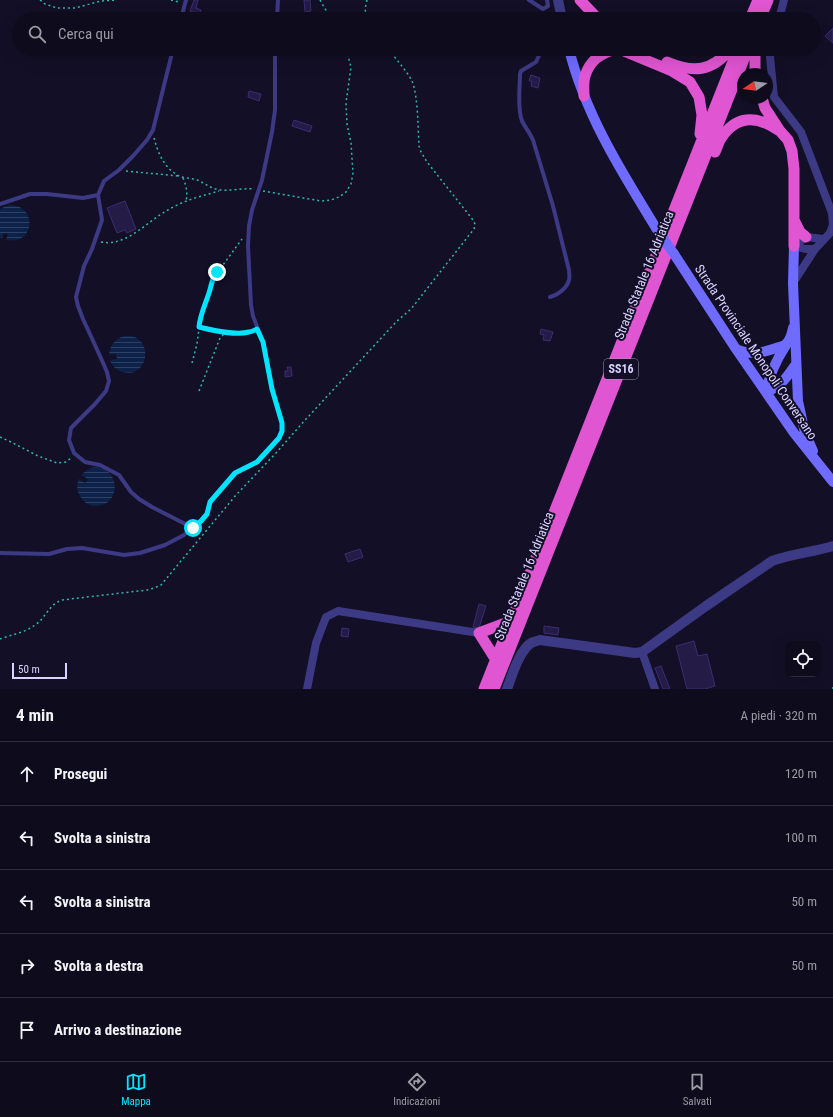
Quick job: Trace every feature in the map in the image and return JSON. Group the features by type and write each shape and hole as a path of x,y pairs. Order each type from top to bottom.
{"highway":[{"path":"580,0 591,12"},
{"path":"753,12 758,0"},
{"path":"763,12 768,0"},
{"path":"584,96 585,77 593,61 600,56"},
{"path":"636,56 672,71 690,82 699,97 702,115 698,151"},
{"path":"652,56 674,65 696,70 712,66 724,56"},
{"name":"Strada Statale 16 Adriatica","path":"484,689 735,56"},
{"name":"Strada Statale 16 Adriatica","path":"494,689 745,56"},
{"path":"755,56 755,68"},
{"path":"764,104 780,131 788,140 792,151 794,169 794,246"},
{"path":"683,214 702,184 720,140 732,126 744,120 756,120 768,123 780,131"},
{"path":"794,220 800,232 806,237"},
{"path":"496,660 479,633 511,621"}],"main road":[{"name":"Strada Provinciale Monopoli Conversano","path":"570,56 584,96 601,135 621,172 736,349 794,433 833,482"},
{"path":"794,246 793,282 798,402 805,433 817,462"},
{"path":"795,324 790,338 780,354 768,380 766,392 775,389 783,382 796,364"},
{"path":"736,349 752,354 786,345"}],"street":[{"path":"558,0 561,12"},
{"path":"781,12 784,0"},
{"path":"770,56 774,97 801,132 832,213 833,225 830,233 816,249 793,282"},
{"path":"794,246 806,237 824,239"},
{"path":"794,246 805,249 816,249"},
{"path":"507,689 525,648 532,643 540,640 635,653 642,652 772,561 833,546"},
{"path":"307,689 316,643 326,617 338,610 479,633"},
{"path":"642,652 655,689"}],"lane":[{"path":"277,12 278,0"},
{"path":"529,0 543,9 548,6 547,0"},
{"path":"183,12 185,2"},
{"path":"171,56 153,130 134,156 118,171 104,181 98,195 102,220 84,266 76,297 83,320 107,372 109,381 106,391 71,428 69,440 74,452 85,462 100,465 119,476 138,499 193,528"},
{"path":"0,553 49,554 67,549 82,548 124,555 140,553 165,545 184,535 201,521 207,514 210,502 235,473 257,462 279,438 282,431 282,423 272,389 263,342 257,329 251,305 248,246 249,226 252,210 262,180 272,132 275,110 275,56"},
{"path":"539,56 536,62 521,71 520,74 520,113 523,122 533,140 553,206 569,270 570,279 565,288 555,296 550,297"},
{"path":"0,204 30,194 47,194 83,198 98,195"}],"path":[{"path":"40,0 45,4 57,8 75,8 101,1 116,0"},
{"path":"171,0 185,2"},
{"path":"320,0 327,12"},
{"path":"366,12 367,0"},
{"path":"95,241 113,243 123,240 140,230 155,217 168,209 186,201 221,190 246,188 321,201 331,200 346,192 351,184 353,172 346,103 351,67 348,56"},
{"path":"0,639 28,630 36,625 55,603 62,600 147,590 161,585 236,495 397,321 411,309 474,229 475,224 473,220 427,162 421,152 419,146 415,94 412,82 393,56"},
{"path":"153,130 157,150 162,160 172,171 180,176"},
{"path":"118,171 180,176 197,180 211,188 221,190"},
{"path":"183,177 186,184 186,201"},
{"path":"192,363 197,344 201,312 212,280 241,240 249,226"},
{"path":"199,327 218,332 241,333 257,329"},
{"path":"199,391 220,338 228,332"},
{"path":"0,437 38,456 57,463 66,462 76,454"}],"water":[{"path":"10,205 19,207 26,212 29,218 27,232 23,237 15,240 6,240 8,234 4,233 2,238 0,237 0,209"},
{"path":"124,336 134,337 141,341 144,348 145,356 143,363 139,369 132,372 119,371 113,366 110,360 117,359 116,354 109,355 112,345"},
{"path":"91,468 101,468 108,472 113,478 115,486 114,493 110,500 104,504 95,506 89,505 80,497 78,492 79,479 85,483 88,479 81,475"}],"building":[{"path":"194,0 198,0 196,8 201,10 200,12 190,11"},
{"path":"304,0 310,0 311,11 305,12"},
{"path":"833,28 833,43 825,36"},
{"path":"531,75 540,78 538,88 531,86 532,81 529,81"},
{"path":"249,91 261,94 259,101 248,97"},
{"path":"294,120 312,126 310,132 292,126"},
{"path":"125,201 136,229 127,233 125,230 117,233 107,208"},
{"path":"541,329 553,332 550,341 543,340 544,335 540,334"},
{"path":"287,367 291,367 292,376 285,377 285,371 288,371"},
{"path":"360,549 363,557 348,562 345,554"},
{"path":"479,604 486,606 479,628 473,627"},
{"path":"544,626 559,628 558,635 544,633"},
{"path":"342,628 349,629 348,637 341,636"},
{"path":"694,641 698,656 707,654 715,686 705,689 687,689 676,646"},
{"path":"661,666 670,689 663,689 655,668"}],"route":[{"path":"193,528 207,514 210,502 235,473 257,462 279,438 282,431 282,423 272,389 263,342 257,329 241,333 218,332 199,327 201,312 206,302 212,280 217,272"}]}
